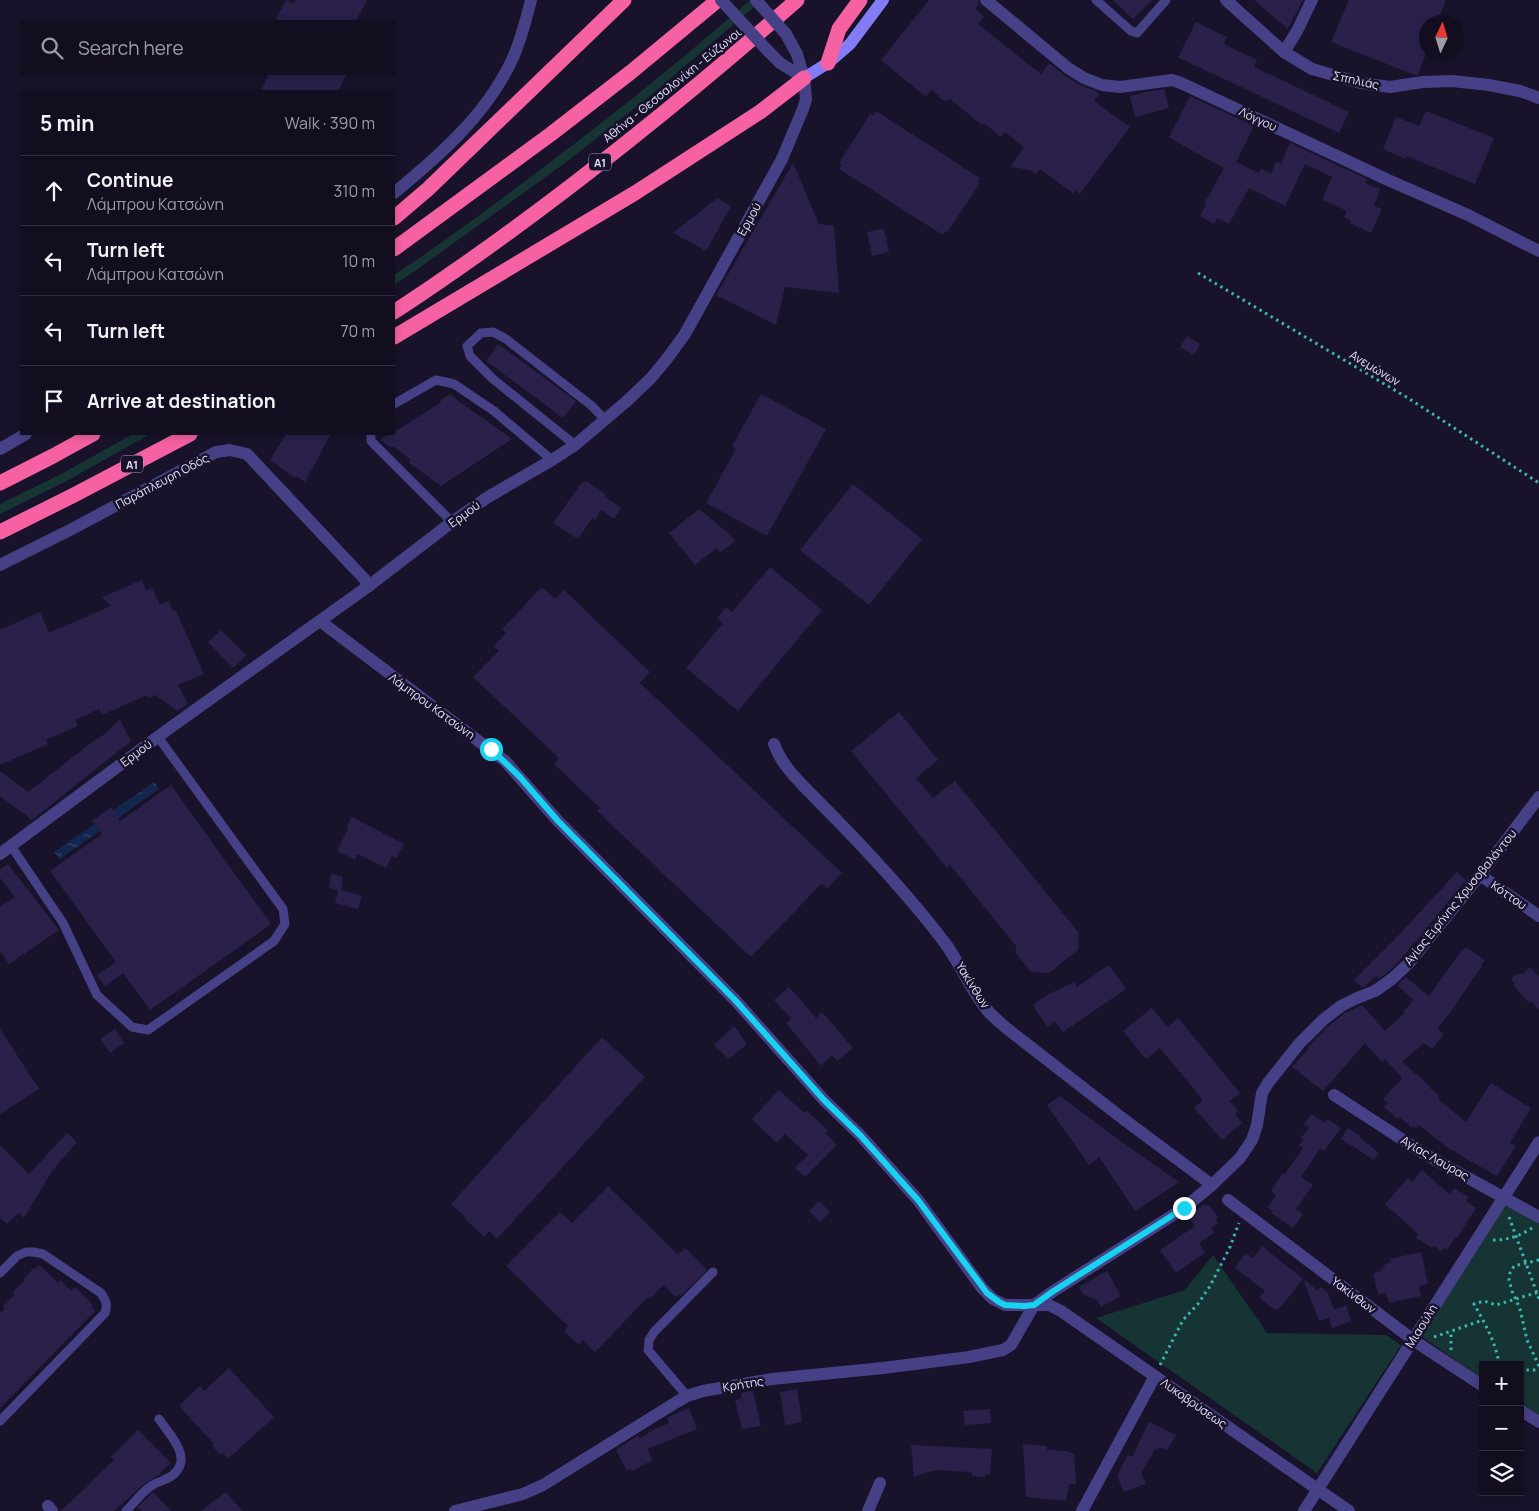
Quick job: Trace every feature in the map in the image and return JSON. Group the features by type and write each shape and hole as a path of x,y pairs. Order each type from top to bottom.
{"highway":[{"path":"395,217 428,189 624,0"},
{"path":"395,248 551,134 720,0"},
{"name":"Αθήνα - Θεσσαλονίκη - Εύζωνοι","path":"395,311 435,285 656,120 797,0"},
{"path":"828,63 839,29 860,0"},
{"path":"395,336 635,193 760,112 804,78"},
{"path":"0,483 91,435"},
{"name":"Α1","path":"0,532 188,435"}],"main road":[{"path":"804,78 828,63 850,44 883,0"}],"street":[{"path":"395,192 435,159 474,119 511,62 531,0"},
{"path":"720,0 780,63 804,78"},
{"name":"Ερμού","path":"5,850 158,737 370,585 452,522 488,497 575,445 651,378 685,334 782,159 806,99 804,78 797,54 786,34 756,0"},
{"name":"Λόγγου","path":"986,0 1068,68 1084,78 1102,85 1120,87 1172,80 1181,83 1379,176 1468,215 1539,250"},
{"name":"Σπηλιάς","path":"1226,0 1284,52 1312,69 1361,84 1390,87 1423,82 1452,81 1497,86 1520,91 1539,98"},
{"path":"1284,52 1312,0"},
{"path":"0,449 24,435"},
{"name":"Παράπλευρη Οδός","path":"0,565 216,452 230,450 247,454 370,585"},
{"name":"Λάμπρου Κατσώνη","path":"320,621 505,761 558,821 735,1000 824,1100 860,1135 918,1200 987,1293 1005,1305 1034,1305"},
{"name":"Υακίνθων","path":"774,744 777,754 792,774 851,833 924,915 955,956 988,1011 1005,1027 1212,1185"},
{"name":"Αγίας Ειρήνης Χρυσοβαλάντου","path":"1034,1305 1184,1208 1240,1158 1252,1140 1257,1125 1262,1093 1299,1044 1323,1020 1341,1006 1375,991 1392,979 1409,963 1480,875 1539,797"},
{"name":"Κόττου","path":"1480,875 1539,916"},
{"name":"Αγίας Λαύρας","path":"1334,1095 1423,1153 1504,1197 1538,1220"},
{"name":"Μιαούλη","path":"1304,1511 1415,1341 1478,1237 1539,1142"},
{"name":"Υακίνθων","path":"1228,1200 1415,1341 1479,1383"},
{"name":"Λυκοβρύσεως","path":"1034,1305 1049,1305 1062,1311 1349,1511"},
{"name":"Κρήτης","path":"455,1511 523,1494 543,1486 651,1417 687,1396 703,1391 772,1379 883,1368 969,1357 1003,1350 1011,1345 1034,1305"},
{"path":"1082,1511 1154,1376"},
{"path":"1524,1413 1539,1422"},
{"path":"868,1511 880,1484"}],"lane":[{"path":"1096,0 1131,32 1137,34 1166,0"},
{"path":"575,445 493,379 470,356 467,346 481,333 493,332 506,339 592,406 605,420"},
{"path":"395,403 436,380 454,384 494,412 552,460"},
{"path":"371,435 371,441 452,522"},
{"path":"5,850 63,924 97,995 132,1027 148,1030 274,942 285,924 283,909 158,737"},
{"path":"0,1273 17,1256 26,1252 43,1254 101,1293 107,1301 104,1313 80,1340 0,1421"},
{"path":"687,1396 648,1350 648,1340 713,1272"},
{"path":"126,1511 150,1487 174,1474 181,1465 182,1456 177,1445 159,1419"}],"path":[{"name":"Ανεμώνων","path":"1198,273 1408,398 1539,483"},
{"path":"1504,1197 1516,1237 1539,1299"},
{"path":"1154,1376 1183,1320 1198,1304 1210,1286 1230,1247 1243,1211"},
{"path":"1478,1237 1496,1240 1516,1237 1525,1233 1538,1220"},
{"path":"1539,1260 1514,1266 1509,1280 1520,1309 1527,1340 1539,1366"},
{"path":"1498,1361 1483,1320 1474,1304 1484,1301 1496,1305 1538,1292"},
{"path":"1415,1341 1483,1320"},
{"path":"1524,1370 1539,1370"}],"green space":[{"path":"750,0 762,0 650,96 569,160 395,284 395,274 457,231 579,140 666,72"},
{"path":"131,435 148,435 65,482 0,514 0,504 61,474"},
{"path":"1505,1204 1539,1223 1539,1415 1524,1406 1524,1361 1479,1361 1479,1376 1421,1336"},
{"path":"1213,1255 1267,1333 1386,1335 1401,1345 1317,1473 1096,1318 1185,1290"}],"water":[{"path":"154,782 159,789 60,859 54,852"}],"building":[{"path":"286,0 294,4 296,0 367,0 357,20 276,20"},
{"path":"929,0 978,0 979,4 975,9 984,17 978,24 1041,74 1049,63 1080,85 1096,91 1099,94 1094,101 1130,127 1080,194 1076,190 1073,193 1040,169 1036,174 1031,170 1010,167 1024,147 1005,132 1001,137 984,123 982,125 950,99 942,100 932,89 926,97 881,60"},
{"path":"1113,0 1152,0 1133,19"},
{"path":"1254,0 1303,0 1288,29"},
{"path":"1349,0 1446,0 1440,15 1419,15 1419,60 1423,60 1418,75 1331,42"},
{"path":"1196,22 1227,37 1224,44 1257,60 1254,67 1349,112 1339,133 1179,58"},
{"path":"269,75 346,75 339,90 261,90"},
{"path":"1164,89 1169,108 1135,117 1130,96"},
{"path":"1190,96 1254,126 1236,162 1259,173 1261,169 1271,174 1276,162 1281,164 1290,143 1367,179 1365,183 1380,189 1374,206 1382,209 1371,233 1350,223 1351,221 1344,217 1347,211 1322,200 1332,177 1305,164 1285,206 1249,188 1229,224 1217,218 1214,224 1200,216 1206,205 1204,204 1224,168 1169,137"},
{"path":"876,111 980,178 978,181 980,183 947,233 945,231 943,235 839,169 842,165 839,163 870,114 873,116"},
{"path":"1426,111 1494,138 1475,184 1406,156 1405,159 1383,149 1396,117 1419,126"},
{"path":"793,163 819,224 834,226 839,293 785,287 776,325 716,295"},
{"path":"717,198 731,206 706,251 673,233"},
{"path":"884,229 889,252 872,256 867,232"},
{"path":"1187,336 1200,344 1194,355 1180,347"},
{"path":"498,344 576,401 563,418 486,361"},
{"path":"450,394 512,439 441,486 408,462 411,460 380,439 387,435 395,435 395,431 440,403 441,400"},
{"path":"761,394 826,429 767,536 706,503 736,449 732,446"},
{"path":"285,435 330,435 305,482 296,476 295,478 270,460"},
{"path":"586,481 606,494 604,496 621,508 614,519 601,510 595,520 592,518 578,539 553,523 582,482"},
{"path":"853,484 922,539 869,605 800,550"},
{"path":"699,509 735,541 720,553 717,548 695,565 669,533"},
{"path":"770,567 822,610 738,711 686,668 723,623 717,618 726,607 732,612"},
{"path":"142,580 146,591 152,588 160,605 169,601 172,610 176,611 204,674 178,685 188,704 177,711 156,695 148,698 147,695 102,715 99,709 75,720 78,726 46,740 48,744 0,765 0,630 40,612 49,633 111,606 102,597"},
{"path":"542,587 555,599 564,590 650,672 640,683 842,873 827,889 822,883 751,957 597,811 600,808 554,764 559,758 473,677 499,651 494,646 506,633 502,629"},
{"path":"221,630 246,655 233,668 208,642"},
{"path":"899,712 938,760 916,778 933,798 955,781 1079,933 1078,950 1049,973 1031,972 1016,953 1016,946 950,865 947,868 851,751"},
{"path":"120,720 131,741 32,820 0,796 0,771 28,792 109,731"},
{"path":"171,785 271,924 150,1010 123,973 105,986 97,975 116,962 50,871 102,834 92,821 111,807 120,821"},
{"path":"352,817 404,844 396,858 392,856 386,868 358,854 355,860 337,851"},
{"path":"8,864 59,930 9,964 0,951 0,907 15,897 0,878 0,870"},
{"path":"1457,872 1466,880 1403,957 1387,973 1378,979 1376,976 1365,986 1362,987 1354,980 1398,936"},
{"path":"331,874 343,877 341,890 362,896 358,909 335,903 338,890 329,888"},
{"path":"1466,948 1485,960 1437,1029 1444,1034 1432,1049 1424,1043 1402,1062 1430,1086 1440,1097 1438,1099 1466,1122 1491,1083 1531,1108 1510,1143 1516,1146 1497,1176 1452,1151 1419,1125 1416,1128 1413,1126 1412,1128 1400,1117 1398,1119 1384,1107 1388,1103 1383,1099 1402,1078 1385,1059 1382,1062 1365,1043 1323,1091 1292,1067 1328,1026 1345,1013 1362,1005 1385,1031 1405,1013 1403,1012 1414,1000 1397,985 1406,977 1429,996 1462,950"},
{"path":"1109,965 1126,989 1063,1032 1055,1021 1047,1027 1033,1005 1047,995 1074,982 1077,987"},
{"path":"1530,967 1539,977 1539,1010 1531,1001 1529,1003 1513,985 1515,984 1511,979 1517,974 1523,974"},
{"path":"789,987 816,1018 822,1012 853,1048 837,1061 832,1055 821,1066 786,1023 791,1018 774,1000"},
{"path":"1152,1008 1168,1027 1178,1018 1240,1093 1230,1101 1238,1111 1235,1114 1242,1123 1222,1140 1194,1108 1203,1100 1160,1048 1146,1059 1123,1031"},
{"path":"734,1026 747,1044 729,1059 714,1045"},
{"path":"0,1029 39,1089 0,1114"},
{"path":"115,1029 124,1043 110,1053 100,1039"},
{"path":"602,1037 645,1077 497,1239 489,1231 484,1237 451,1204"},
{"path":"779,1090 804,1113 807,1111 828,1130 825,1133 837,1145 805,1177 795,1168 808,1155 785,1134 777,1143 752,1119"},
{"path":"1060,1096 1179,1182 1135,1211 1099,1157 1089,1165 1047,1105"},
{"path":"1312,1114 1325,1123 1328,1119 1341,1128 1324,1151 1320,1149 1301,1177 1313,1185 1296,1209 1303,1214 1293,1228 1271,1213 1273,1211 1268,1207 1276,1195 1271,1191 1303,1148 1299,1145 1303,1140 1301,1138 1309,1127 1304,1124"},
{"path":"1348,1128 1379,1153 1374,1160 1341,1139"},
{"path":"67,1133 77,1142 52,1171 24,1218 19,1213 7,1224 0,1218 0,1145 29,1174"},
{"path":"1422,1170 1450,1195 1454,1188 1469,1197 1466,1201 1476,1208 1447,1250 1444,1248 1442,1251 1434,1246 1433,1248 1416,1238 1418,1234 1385,1204 1408,1178 1412,1182"},
{"path":"608,1186 678,1255 685,1248 707,1270 681,1296 679,1294 676,1297 663,1285 650,1299 648,1297 595,1352 583,1340 579,1345 564,1331 568,1326 506,1266 560,1212 572,1223"},
{"path":"819,1201 830,1212 820,1222 809,1211"},
{"path":"1204,1204 1206,1206 1208,1204 1218,1217 1216,1219 1218,1223 1211,1228 1214,1233 1199,1243 1205,1253 1176,1273 1160,1250 1195,1226 1188,1216"},
{"path":"1262,1246 1317,1290 1321,1287 1328,1293 1334,1310 1346,1305 1351,1321 1332,1328 1329,1318 1319,1321 1303,1279 1280,1308 1275,1310 1259,1298 1265,1291 1235,1268 1246,1253 1253,1258"},
{"path":"1421,1252 1428,1284 1419,1286 1421,1296 1389,1303 1386,1293 1378,1294 1373,1273 1382,1271 1381,1268 1385,1267 1384,1265 1391,1262 1390,1259"},
{"path":"39,1265 58,1283 60,1280 71,1291 75,1287 93,1305 91,1306 95,1311 0,1408 0,1313 5,1308 3,1306 15,1294 13,1292 25,1280 23,1279"},
{"path":"1107,1271 1121,1296 1101,1307 1097,1300 1083,1294 1079,1287"},
{"path":"229,1368 274,1417 228,1459 223,1453 221,1455 212,1446 214,1444 179,1406 200,1386 204,1391"},
{"path":"797,1389 802,1422 785,1425 780,1392"},
{"path":"753,1391 761,1426 742,1429 735,1400 742,1398 741,1393"},
{"path":"689,1408 697,1429 647,1449 653,1460 632,1471 631,1469 627,1471 616,1450 638,1435 640,1438 669,1423 668,1417"},
{"path":"990,1409 991,1423 965,1425 963,1411"},
{"path":"1149,1422 1176,1435 1167,1450 1159,1447 1157,1450 1155,1449 1141,1473 1146,1484 1124,1492 1117,1476 1128,1455 1132,1457"},
{"path":"138,1430 171,1463 114,1511 61,1511 114,1460 111,1457"},
{"path":"1023,1444 1047,1446 1047,1450 1067,1451 1074,1454 1076,1484 1069,1484 1066,1501 1026,1497"},
{"path":"911,1445 992,1449 990,1474 985,1474 985,1477 972,1476 972,1473 967,1472 939,1470 914,1477"},
{"path":"153,1492 171,1511 141,1511 138,1507"},
{"path":"226,1492 242,1511 201,1511"}],"route":[{"path":"491,749 519,776 558,821 699,966 735,1000 762,1033 824,1100 860,1135 918,1200 982,1288 993,1299 1005,1305 1034,1305 1184,1208"}]}
